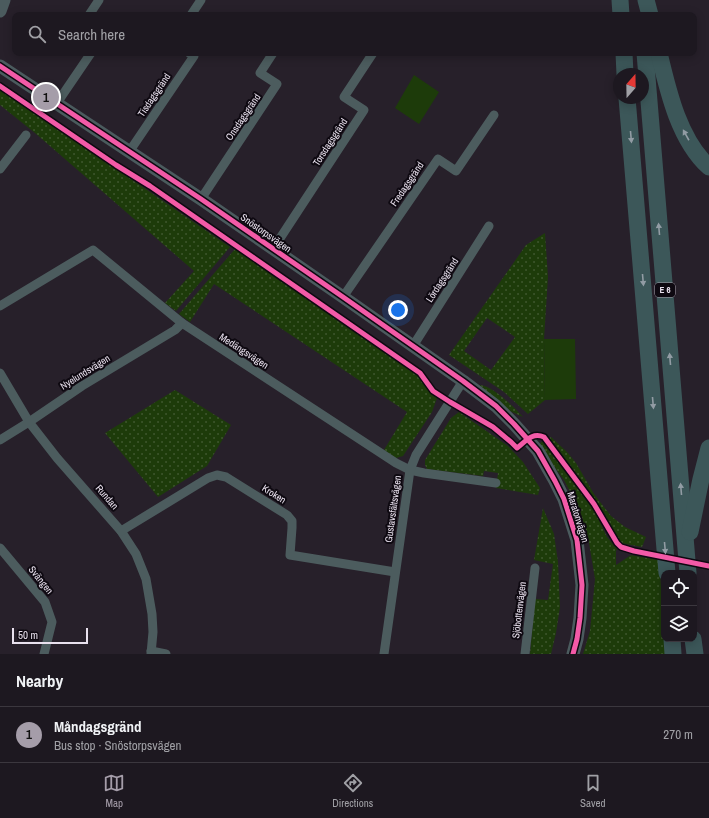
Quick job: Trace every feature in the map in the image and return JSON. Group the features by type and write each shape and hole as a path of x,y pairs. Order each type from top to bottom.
{"highway":[{"path":"620,0 621,12"},
{"path":"640,0 642,12"},
{"path":"646,0 649,12"},
{"path":"624,56 625,68"},
{"name":"E 6","path":"645,56 688,570"},
{"path":"660,56 669,92 684,132 694,149 709,167"},
{"name":"E 6","path":"628,104 667,570"},
{"path":"686,548 709,448"},
{"path":"672,642 673,654"},
{"path":"693,642 695,654"}],"street":[{"path":"0,11 4,0"},
{"path":"91,12 99,0"},
{"path":"192,12 201,0"},
{"path":"57,103 89,56"},
{"name":"Tisdagsgränd","path":"129,152 194,56"},
{"name":"Onsdagsgränd","path":"201,200 278,84 260,73 271,56"},
{"name":"Torsdagsgränd","path":"273,249 364,110 344,97 371,56"},
{"name":"Snöstorpsvägen","path":"0,66 343,297 463,381 496,406 514,424"},
{"name":"Fredagsgränd","path":"343,297 438,159 456,171 494,115"},
{"path":"0,170 26,135"},
{"name":"Lördagsgränd","path":"413,346 490,226"},
{"name":"Medängsvägen","path":"0,306 92,250 182,324 396,463 410,470 424,473 496,483"},
{"name":"Nyelundsvägen","path":"0,440 82,386 175,330 182,324"},
{"name":"Rundan","path":"0,373 29,422 57,458 121,531 136,554 146,579 152,614 153,632 151,653"},
{"name":"Gustavsfältsvägen","path":"384,654 410,470 416,455 463,381"},
{"name":"Maratonvägen","path":"514,424 538,451 555,481 564,499 577,540 582,592 577,639 573,654"},
{"name":"Kroken","path":"121,531 208,478 217,475 226,477 287,515 292,521 290,555 395,572"},
{"name":"Svängen","path":"0,548 45,602 52,622 44,654"},
{"name":"Sjöbottenvägen","path":"525,654 536,568"},
{"path":"151,653 166,654"}],"green space":[{"path":"414,75 439,92 419,124 395,108"},
{"path":"0,89 230,247 176,311 165,303 194,271 35,133 0,105"},
{"path":"545,233 548,277 544,339 545,400 528,414 504,392 449,355 526,245","holes":["487,318 515,337 491,370 464,351"]},
{"path":"235,249 417,374 437,398 432,412 403,456 396,458 384,450 407,412 214,284 190,322 179,314"},
{"path":"544,339 575,339 576,399 545,400"},
{"path":"479,385 490,388 496,392 523,417 510,411"},
{"path":"175,390 231,425 207,466 158,497 105,433"},
{"path":"459,412 508,446 523,462 540,488 538,495 496,488 498,473 484,471 483,476 427,469 425,460 451,418"},
{"path":"551,437 576,463 594,494 611,516 625,527 646,537 642,547 621,543 604,513 549,438"},
{"path":"543,441 555,455 595,512 607,537 617,549 616,565 631,555 659,560 661,587 661,642 665,642 666,654 583,654 590,631 595,579 588,537 580,511 564,480 543,451 540,443"},
{"path":"543,508 554,534 558,562 560,607 551,654 530,654 535,599 548,600 553,564 534,560"}],"cycle path":[{"path":"0,66 201,199 343,297 463,381 496,406 514,424 538,451 555,481 564,499 577,540 582,585 580,618 573,654"},
{"path":"0,86 116,165 150,186 420,373 433,391 493,427 517,448 533,436 544,437 594,504 617,543 621,547 709,566"}],"place":[{"name":"Måndagsgränd","path":"46,97"}]}
